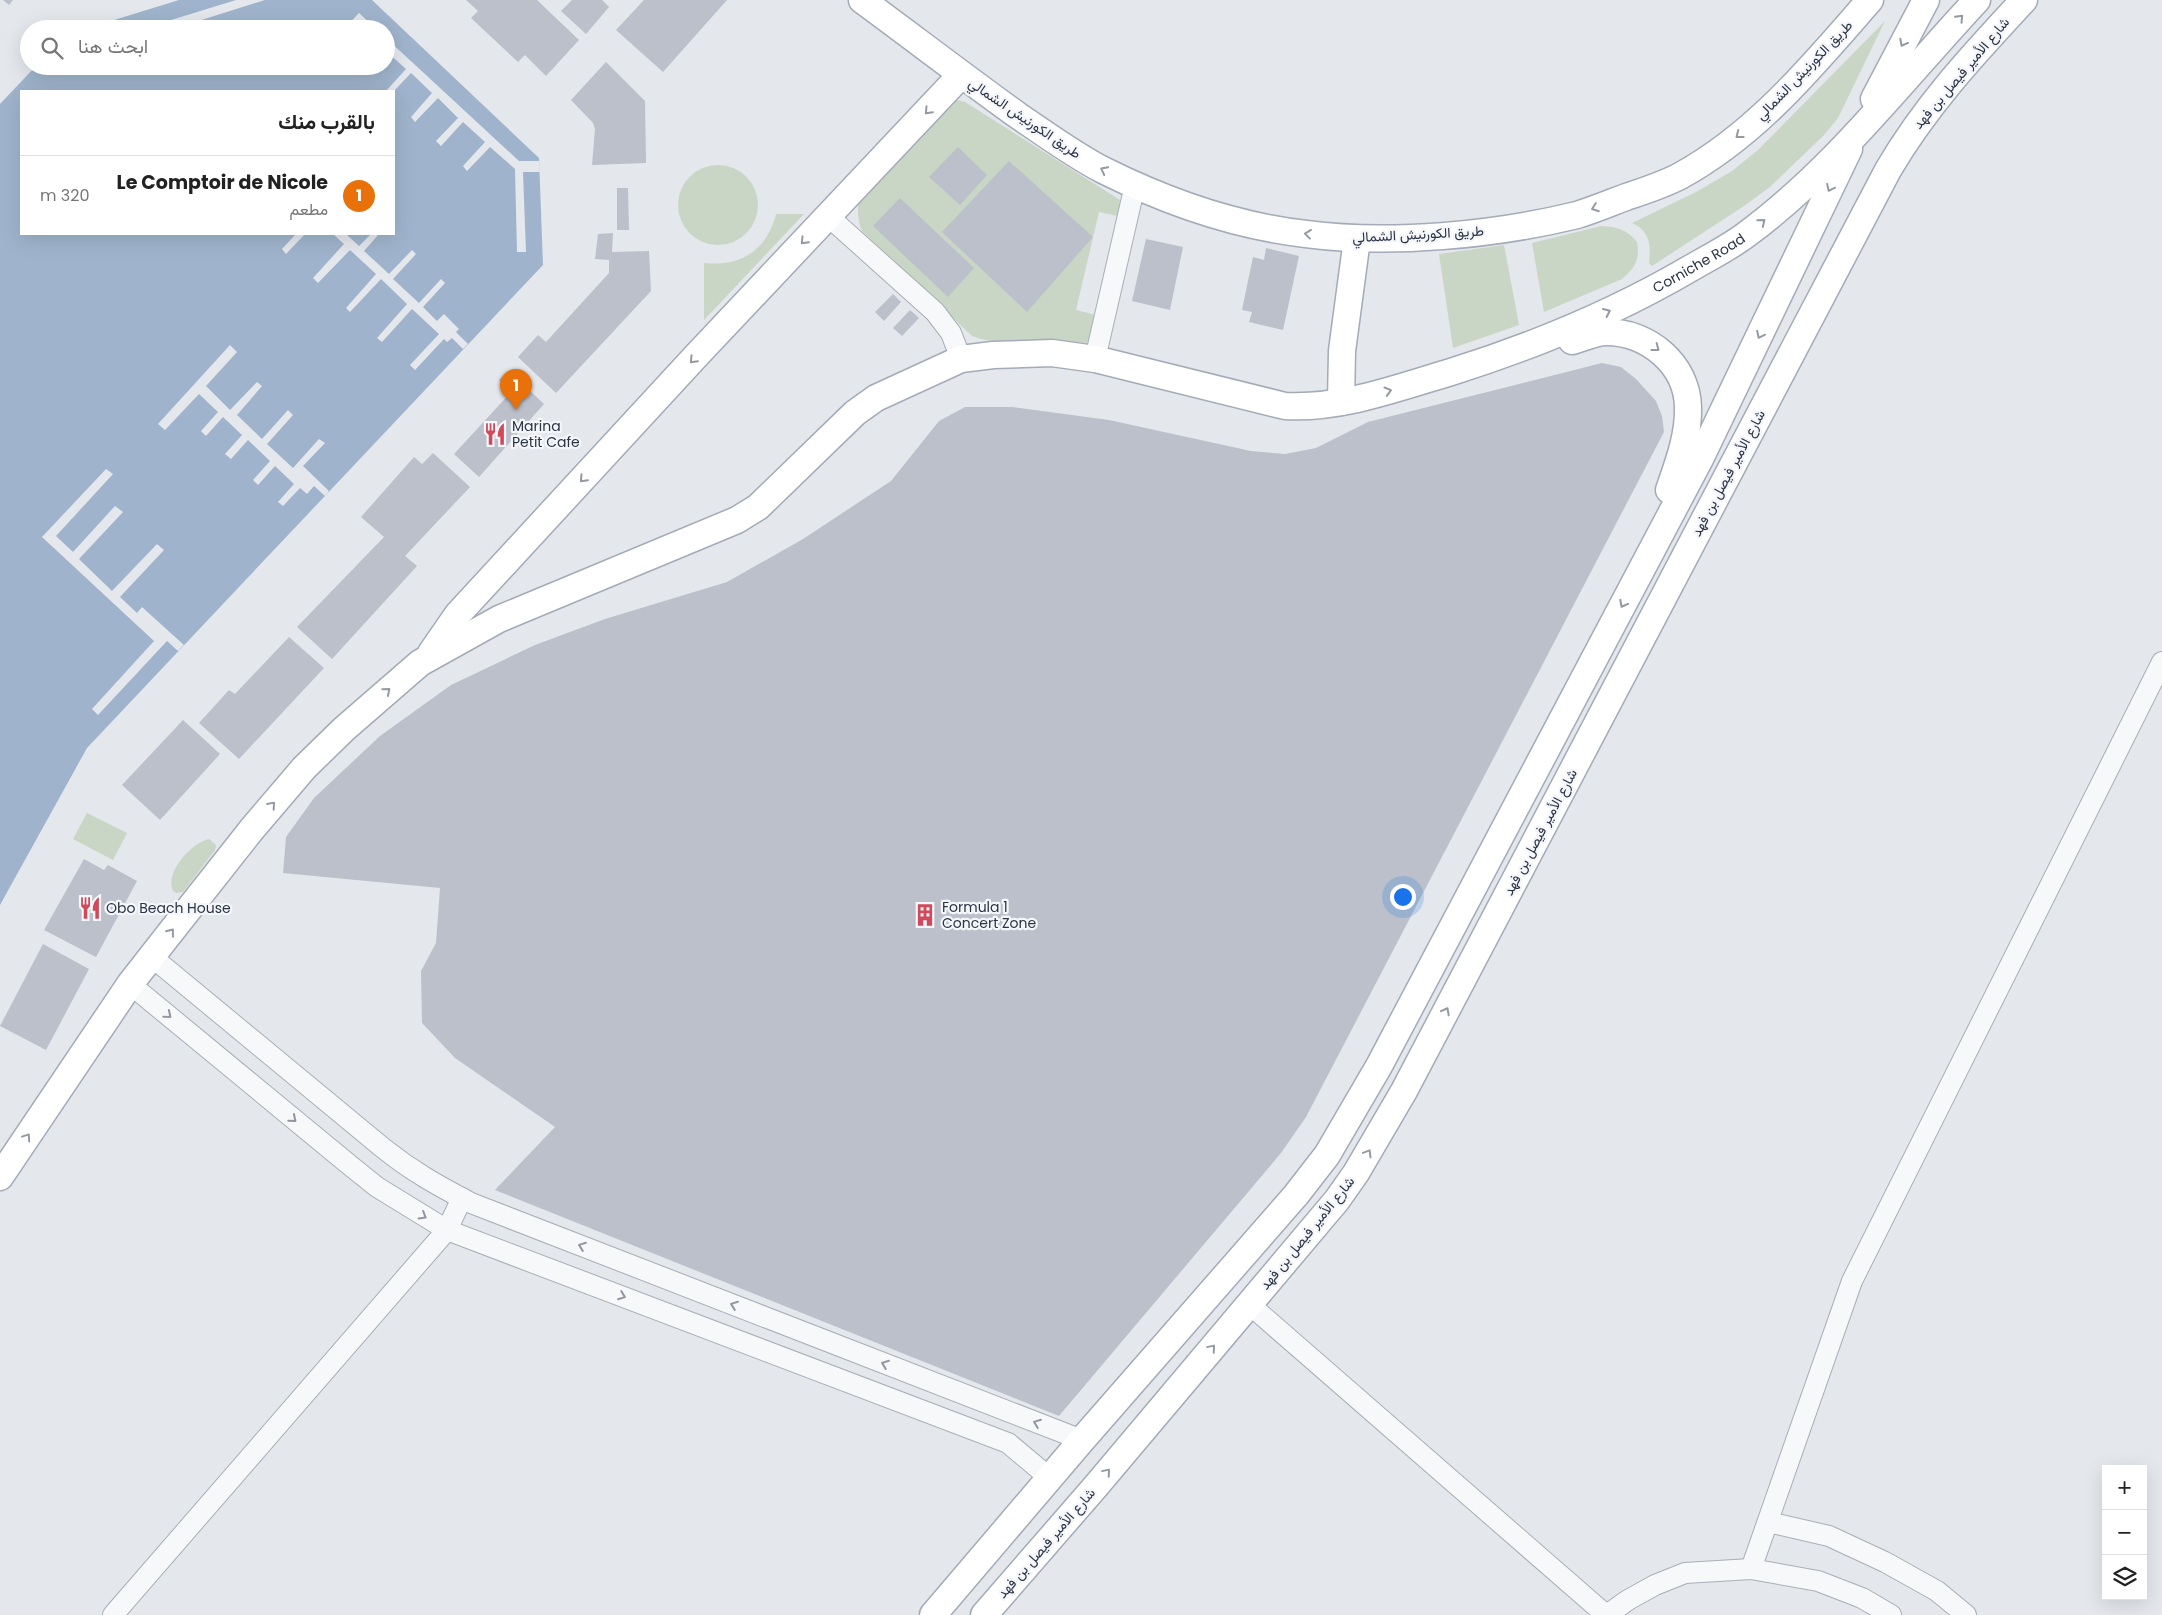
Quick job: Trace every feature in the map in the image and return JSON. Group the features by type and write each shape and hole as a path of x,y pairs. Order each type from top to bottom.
{"main road":[{"name":"طريق الكورنيش الشمالي","path":"862,0 961,75 1101,169 1157,195 1212,215 1305,234 1357,239 1412,237 1512,228 1579,214 1679,176 1740,135 1772,108 1870,0"},
{"path":"933,1615 1051,1479 1082,1440 1296,1195 1327,1155 1379,1066 1700,459 1856,134 1926,0"},
{"name":"Corniche Road","path":"426,660 499,619 737,520 758,507 854,413 876,398 960,359 993,355 1052,353 1095,359 1285,406 1299,406 1341,402 1441,375 1481,362 1591,320 1651,292 1747,234 1789,200 1856,134 1977,0"},
{"name":"شارع الأمير فيصل بن فهد","path":"984,1615 1096,1486 1337,1200 1385,1125 1774,385 1908,136 1942,91 2024,0"},
{"path":"0,1177 130,984 252,829 304,768 350,723 426,660 458,614 961,75"},
{"path":"1341,402 1342,351 1357,239"},
{"path":"1441,375 1604,332 1628,335 1650,344 1671,360 1684,381 1688,407 1685,432 1681,455 1641,570"}],"street":[{"path":"1095,359 1135,184"},
{"path":"828,216 935,312 951,333 960,359"},
{"path":"1751,1568 1852,1281 2162,662"},
{"path":"152,957 406,1166 445,1190 1082,1440"},
{"path":"130,984 377,1187 447,1230 1008,1443 1051,1479"},
{"path":"113,1615 447,1230 462,1198"},
{"path":"1248,1304 1607,1615 1628,1600 1655,1585 1685,1573 1751,1568 1818,1581 1862,1598 1891,1615"},
{"path":"1768,1522 1829,1536 1885,1562 1937,1590 1966,1615"}],"green space":[{"path":"1885,21 1838,118 1824,135 1770,187 1652,266 1649,263 1650,250 1646,234 1632,223 1696,192 1732,171 1758,150"},
{"path":"956,100 965,102 1120,200 1118,216 1099,212 1076,310 1096,315 1091,340 1086,343 1039,339 997,341 972,336 862,231 858,213 860,195 946,103"},
{"path":"718,165 733,168 746,177 755,190 758,205 755,220 746,233 733,242 718,245 703,242 690,233 681,220 678,205 681,190 690,177 703,168"},
{"path":"776,214 804,214 704,320 704,263 730,262 741,259 750,253 766,237 772,227"},
{"path":"1601,226 1621,229 1637,242 1638,253 1636,263 1622,279 1544,312 1532,243"},
{"path":"1504,245 1519,325 1453,348 1439,254"},
{"path":"87,813 127,833 113,860 73,839"},
{"path":"209,839 216,845 215,850 183,892 176,893 173,891 171,884 176,868 187,852"}],"water":[{"path":"179,0 372,0 393,20 114,20"},
{"path":"395,22 539,158 543,265 87,748 0,905 0,104 27,75 395,75"}],"pier":[{"path":"236,0 265,0 202,20 171,20"},
{"path":"359,13 366,20 352,20"},
{"path":"395,46 519,161 539,161 540,172 523,172 526,252 517,252 515,169 490,147 467,171 463,166 485,142 463,122 441,146 436,141 458,118 438,98 415,122 411,117 432,93 411,73 395,90 387,90 406,69 395,59"},
{"path":"295,235 304,235 286,254 282,249"},
{"path":"334,235 347,235 359,246 370,235 378,235 364,251 389,274 412,250 416,254 393,279 419,303 441,279 445,283 423,307 437,321 444,314 459,329 456,332 468,344 463,349 452,338 447,342 444,339 415,370 410,365 439,334 412,309 382,342 377,338 407,304 381,279 350,312 346,308 376,274 350,250 318,283 313,278 344,244"},
{"path":"230,345 237,352 206,386 230,410 257,382 262,386 237,415 262,439 288,410 293,415 267,444 293,468 319,439 325,443 303,466 329,491 325,496 314,486 307,494 300,488 283,506 278,502 294,484 275,466 258,485 253,480 270,461 248,440 231,459 225,454 242,435 223,417 206,436 201,431 218,412 199,394 165,430 158,424"},
{"path":"106,469 113,474 56,536 73,552 115,506 123,512 79,559 112,591 157,544 164,550 120,597 137,613 142,607 184,645 178,651 167,641 98,715 92,709 154,641 42,537"}],"building":[{"path":"3,0 13,0 9,5"},
{"path":"466,0 537,0 579,40 546,76 525,55 518,62 471,18 478,11"},
{"path":"572,0 602,0 609,7 586,34 561,11"},
{"path":"644,0 727,0 663,72 616,30"},
{"path":"606,62 645,101 646,163 592,165 595,129 593,123 571,100"},
{"path":"958,147 987,175 960,205 929,177"},
{"path":"1009,161 1093,237 1027,312 942,232"},
{"path":"617,188 628,188 629,230 617,230"},
{"path":"900,198 974,268 948,297 873,226"},
{"path":"613,233 612,252 649,251 651,291 556,393 518,357 538,335 546,342 609,273 609,260 595,259 598,234"},
{"path":"1146,239 1183,247 1170,310 1132,301"},
{"path":"1266,248 1299,256 1283,330 1249,322 1252,312 1242,310 1253,257 1264,260"},
{"path":"893,294 901,302 884,321 875,312"},
{"path":"910,310 919,318 902,336 893,328"},
{"name":"Formula 1 Concert Zone","path":"1602,363 1621,367 1636,379 1656,401 1662,416 1664,432 1306,1117 1281,1153 1059,1416 495,1190 555,1127 455,1058 422,1023 421,971 436,943 440,888 283,873 286,837 314,798 380,736 451,685 535,645 605,619 727,582 803,539 891,481 939,421 965,407 1012,407 1109,420 1251,451 1285,454 1316,448 1368,422"},
{"path":"509,371 544,404 479,477 454,454 512,391 499,380"},
{"path":"433,453 470,487 405,556 417,566 332,659 297,627 384,537 361,517 414,457 422,464"},
{"path":"289,637 324,668 239,759 199,723 229,690 235,694"},
{"path":"183,720 220,754 160,820 122,785"},
{"path":"84,859 104,870 108,865 137,881 96,957 44,930"},
{"path":"43,944 89,969 46,1050 0,1026"}],"place":[{"name":"Le Comptoir de Nicole","path":"516,410"},
{"name":"Marina Petit Cafe","path":"495,434"},
{"name":"Obo Beach House","path":"90,908"},
{"name":"Formula 1 Concert Zone","path":"925,915"}]}
